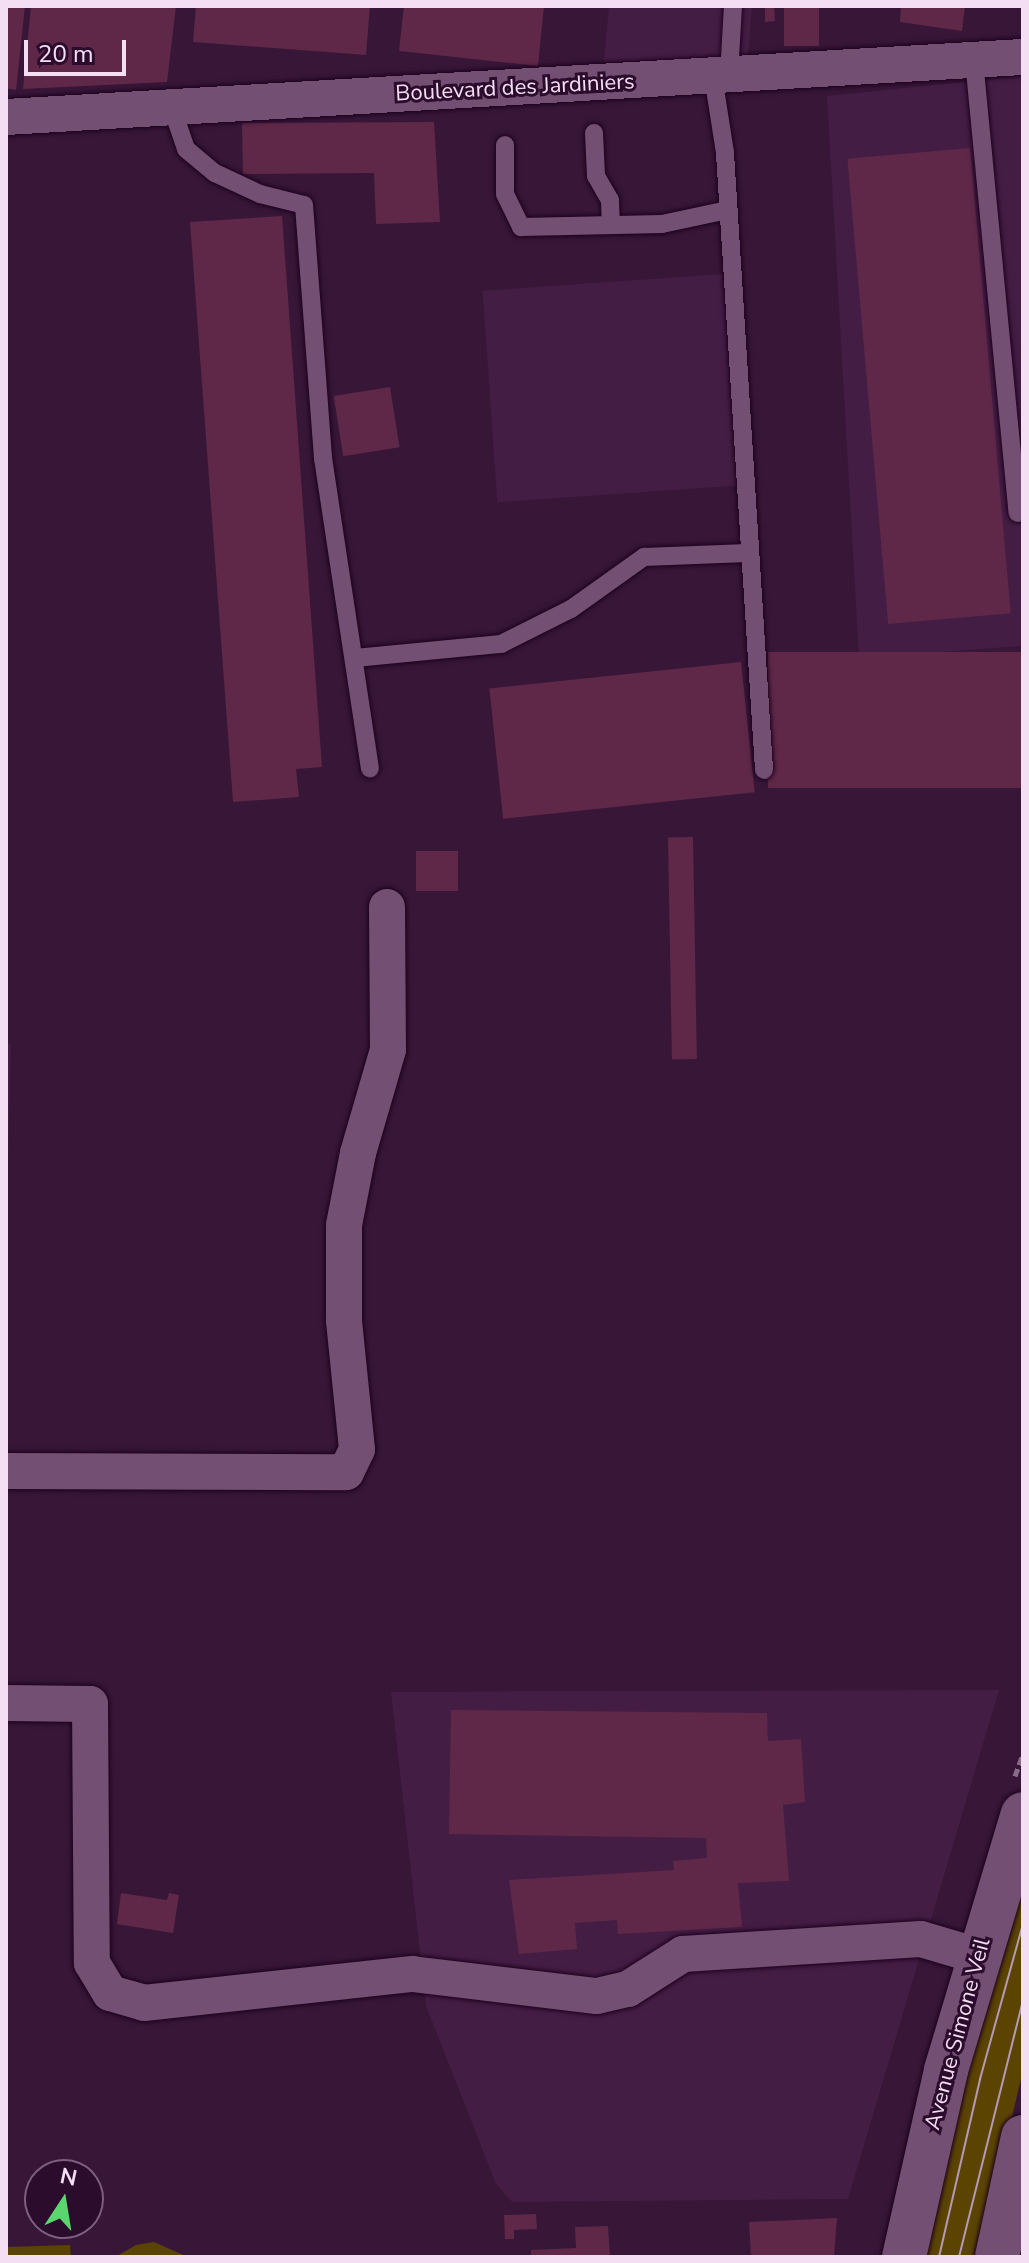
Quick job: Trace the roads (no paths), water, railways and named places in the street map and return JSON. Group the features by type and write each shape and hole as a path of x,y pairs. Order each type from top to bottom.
{"main road":[{"name":"Avenue Simone Veil","path":"904,2257 946,2070 1023,1814"},
{"path":"997,2257 1023,2137"}],"street":[{"name":"Boulevard des Jardiniers","path":"6,117 1023,57"},
{"path":"6,1471 346,1472 357,1449 344,1320 344,1225 358,1153 388,1050 387,907"},
{"path":"6,1703 90,1704 92,1963 110,1993 144,2003 412,1974 597,1996 628,1989 683,1954 921,1939 978,1956"}],"lane":[{"path":"733,6 721,76 747,553 764,770"},
{"path":"974,60 1018,513"},
{"path":"172,108 186,149 215,173 260,194 304,205 323,458 370,768"},
{"path":"594,133 596,176 610,200 611,225"},
{"path":"505,145 505,194 521,227 662,224 728,210"},
{"path":"355,658 501,644 571,609 644,557 747,553"}],"tram line":[{"path":"939,2257 980,2079 1023,1924"},
{"path":"959,2257 1023,2001"}]}
